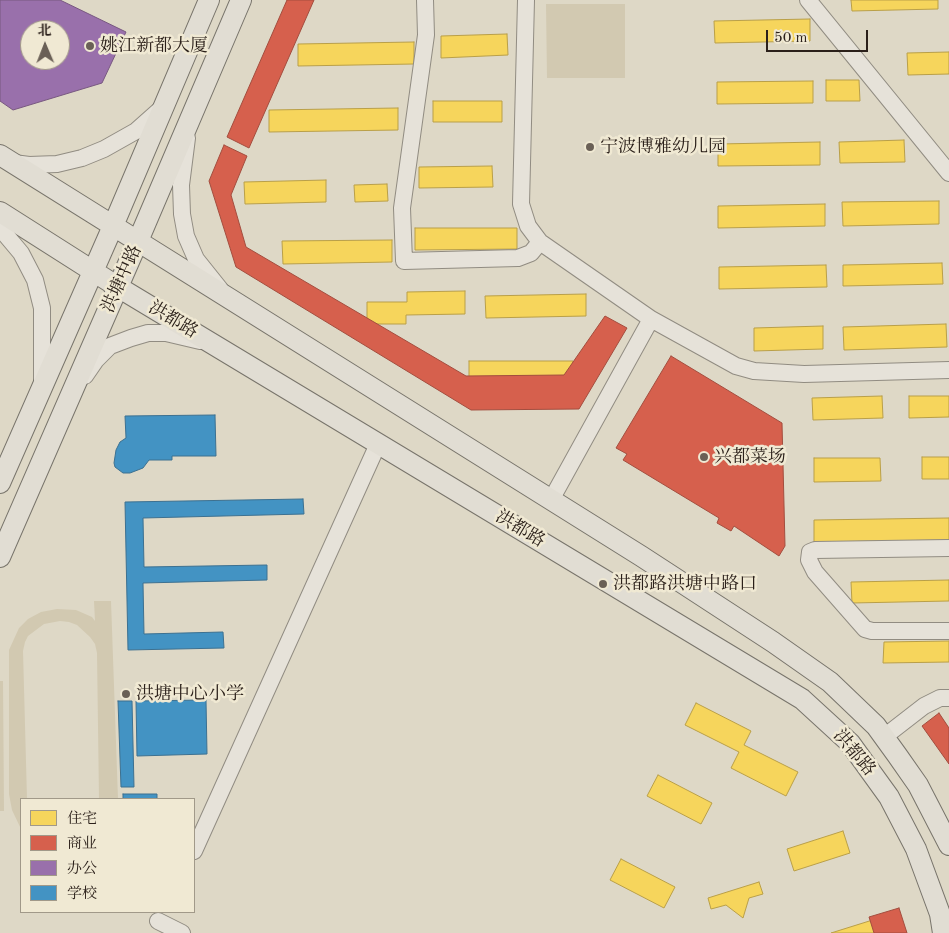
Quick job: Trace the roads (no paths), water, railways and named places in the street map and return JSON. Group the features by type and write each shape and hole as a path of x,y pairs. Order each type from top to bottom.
{"main road":[{"name":"洪塘中路","path":"0,483 113,226 209,0"},
{"name":"洪塘中路","path":"0,557 138,242 241,0"},
{"name":"洪都路","path":"6,158 551,500 765,637 830,682 876,726 918,785 949,845"},
{"name":"洪都路","path":"0,212 118,287 802,699 850,744 889,797 916,849 940,914 943,933"}],"street":[{"path":"425,0 426,35 402,208 404,261 518,258 531,254 540,242"},
{"path":"526,0 521,204 528,226 540,242 651,319 736,366 754,371 804,374 949,370"},
{"path":"808,0 949,173"},
{"path":"6,158 29,165 57,164 82,158 104,149 136,131 163,107"},
{"path":"188,123 181,185 182,214 186,236 196,259 226,297"},
{"path":"0,228 21,253 35,280 42,308 42,387"},
{"path":"551,500 651,319"},
{"path":"70,396 96,360 110,346 131,338 148,333 166,333 214,345"},
{"path":"195,849 378,444"},
{"path":"949,548 815,550 810,552 809,560 815,572 864,629 872,631 949,631"},
{"path":"884,737 924,706 940,698 949,698"},
{"path":"157,922 182,933"}],"place":[{"name":"姚江新都大厦","path":"90,46"},
{"name":"宁波博雅幼儿园","path":"590,147"},
{"name":"兴都菜场","path":"704,457"},
{"name":"洪都路洪塘中路口","path":"603,584"},
{"name":"洪塘中心小学","path":"126,694"}]}
